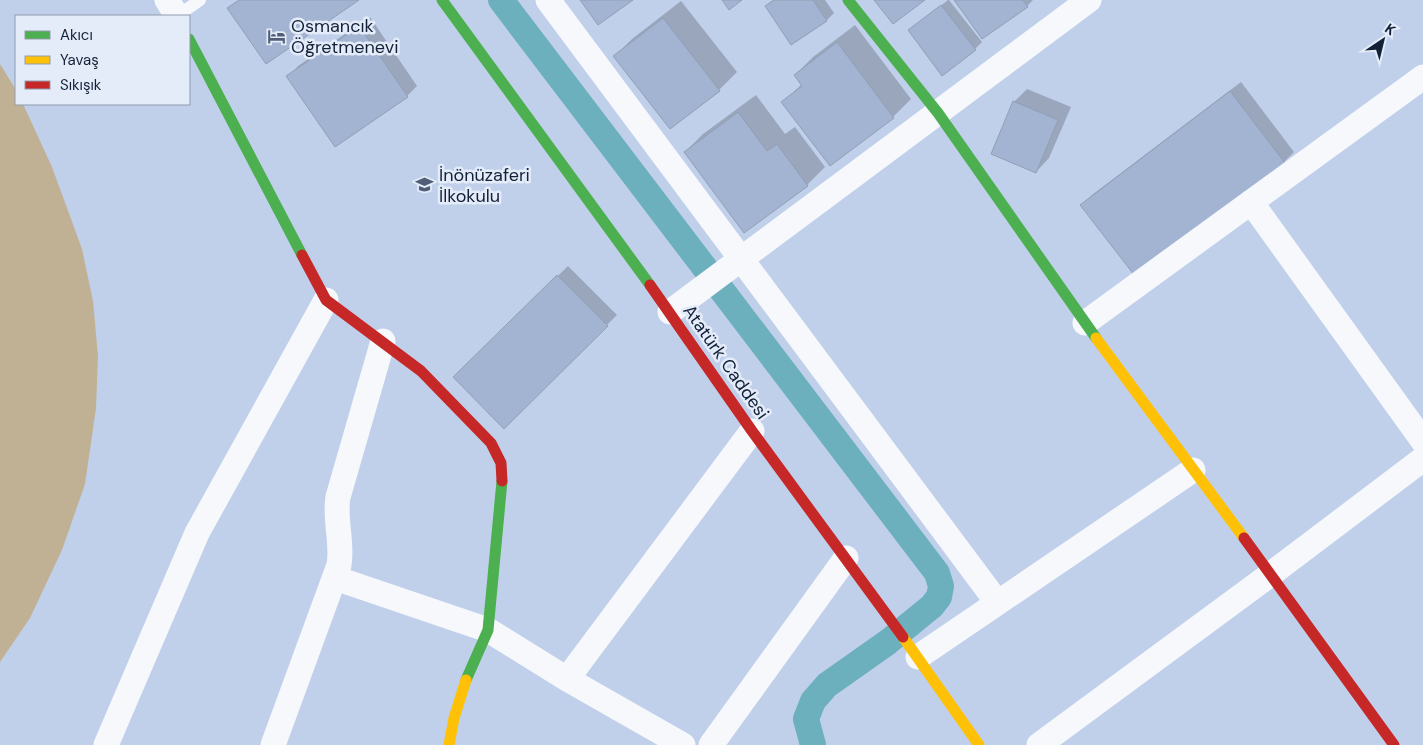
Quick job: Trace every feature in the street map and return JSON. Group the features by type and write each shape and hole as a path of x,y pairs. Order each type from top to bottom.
{"street":[{"path":"167,0 176,15"},
{"name":"Atatürk Caddesi","path":"442,0 670,312 752,431 887,614 979,745"},
{"path":"548,0 997,602"},
{"path":"848,0 938,112 1086,323 1394,745"},
{"path":"670,312 1089,0"},
{"path":"190,41 326,300 421,371 491,443 501,463 502,486 488,630 463,687 448,745"},
{"path":"1086,323 1423,77"},
{"path":"1251,202 1423,441"},
{"path":"106,745 197,533 326,300"},
{"path":"273,745 340,560 336,510 338,497 383,341"},
{"path":"568,679 752,431"},
{"path":"1039,745 1423,459"},
{"path":"918,657 1194,470"},
{"path":"711,745 846,558"},
{"path":"335,578 488,630 568,679 683,745"}],"lane":[{"path":"178,15 200,0"}],"shaded area":[{"path":"0,64 15,88 15,105 23,105 52,167 82,249 93,301 98,356 96,408 85,484 62,550 30,618 0,662"}],"building":[{"name":"Osmancık Öğretmenevi","path":"239,0 359,0 266,64 227,8"},
{"path":"580,0 633,0 598,25"},
{"path":"722,0 742,0 729,10"},
{"path":"774,0 813,0 827,21 791,45 765,6"},
{"path":"874,0 925,0 893,24"},
{"path":"954,0 1023,0 1028,7 982,39"},
{"path":"941,5 976,50 942,76 908,30"},
{"path":"663,18 720,91 670,129 613,56"},
{"path":"359,26 408,97 335,147 286,76"},
{"path":"837,42 894,118 830,166 781,102 802,86 794,75"},
{"path":"1230,91 1285,163 1135,276 1080,205"},
{"path":"1013,101 1058,120 1036,173 991,154"},
{"path":"738,112 767,151 777,144 808,186 744,233 684,152"},
{"path":"557,275 608,326 504,429 453,377"}],"waterway":[{"path":"501,0 937,573 941,586 939,597 932,606 888,642 827,685 813,701 806,719 813,745"}],"traffic: fast":[{"path":"442,0 650,285"},
{"path":"848,0 938,113 1096,338"},
{"path":"190,41 302,255"},
{"path":"466,680 488,630 502,481"}],"traffic: slow":[{"path":"1096,338 1244,538"},
{"path":"903,637 979,745"},
{"path":"449,745 454,718 466,680"}],"traffic: jam":[{"path":"302,255 326,300 421,371 491,443 501,463 502,481"},
{"path":"650,285 752,431 903,637"},
{"path":"1244,538 1394,745"}],"place":[{"name":"Osmancık Öğretmenevi","path":"277,36"},
{"name":"İnönüzaferi İlkokulu","path":"425,185"}]}
